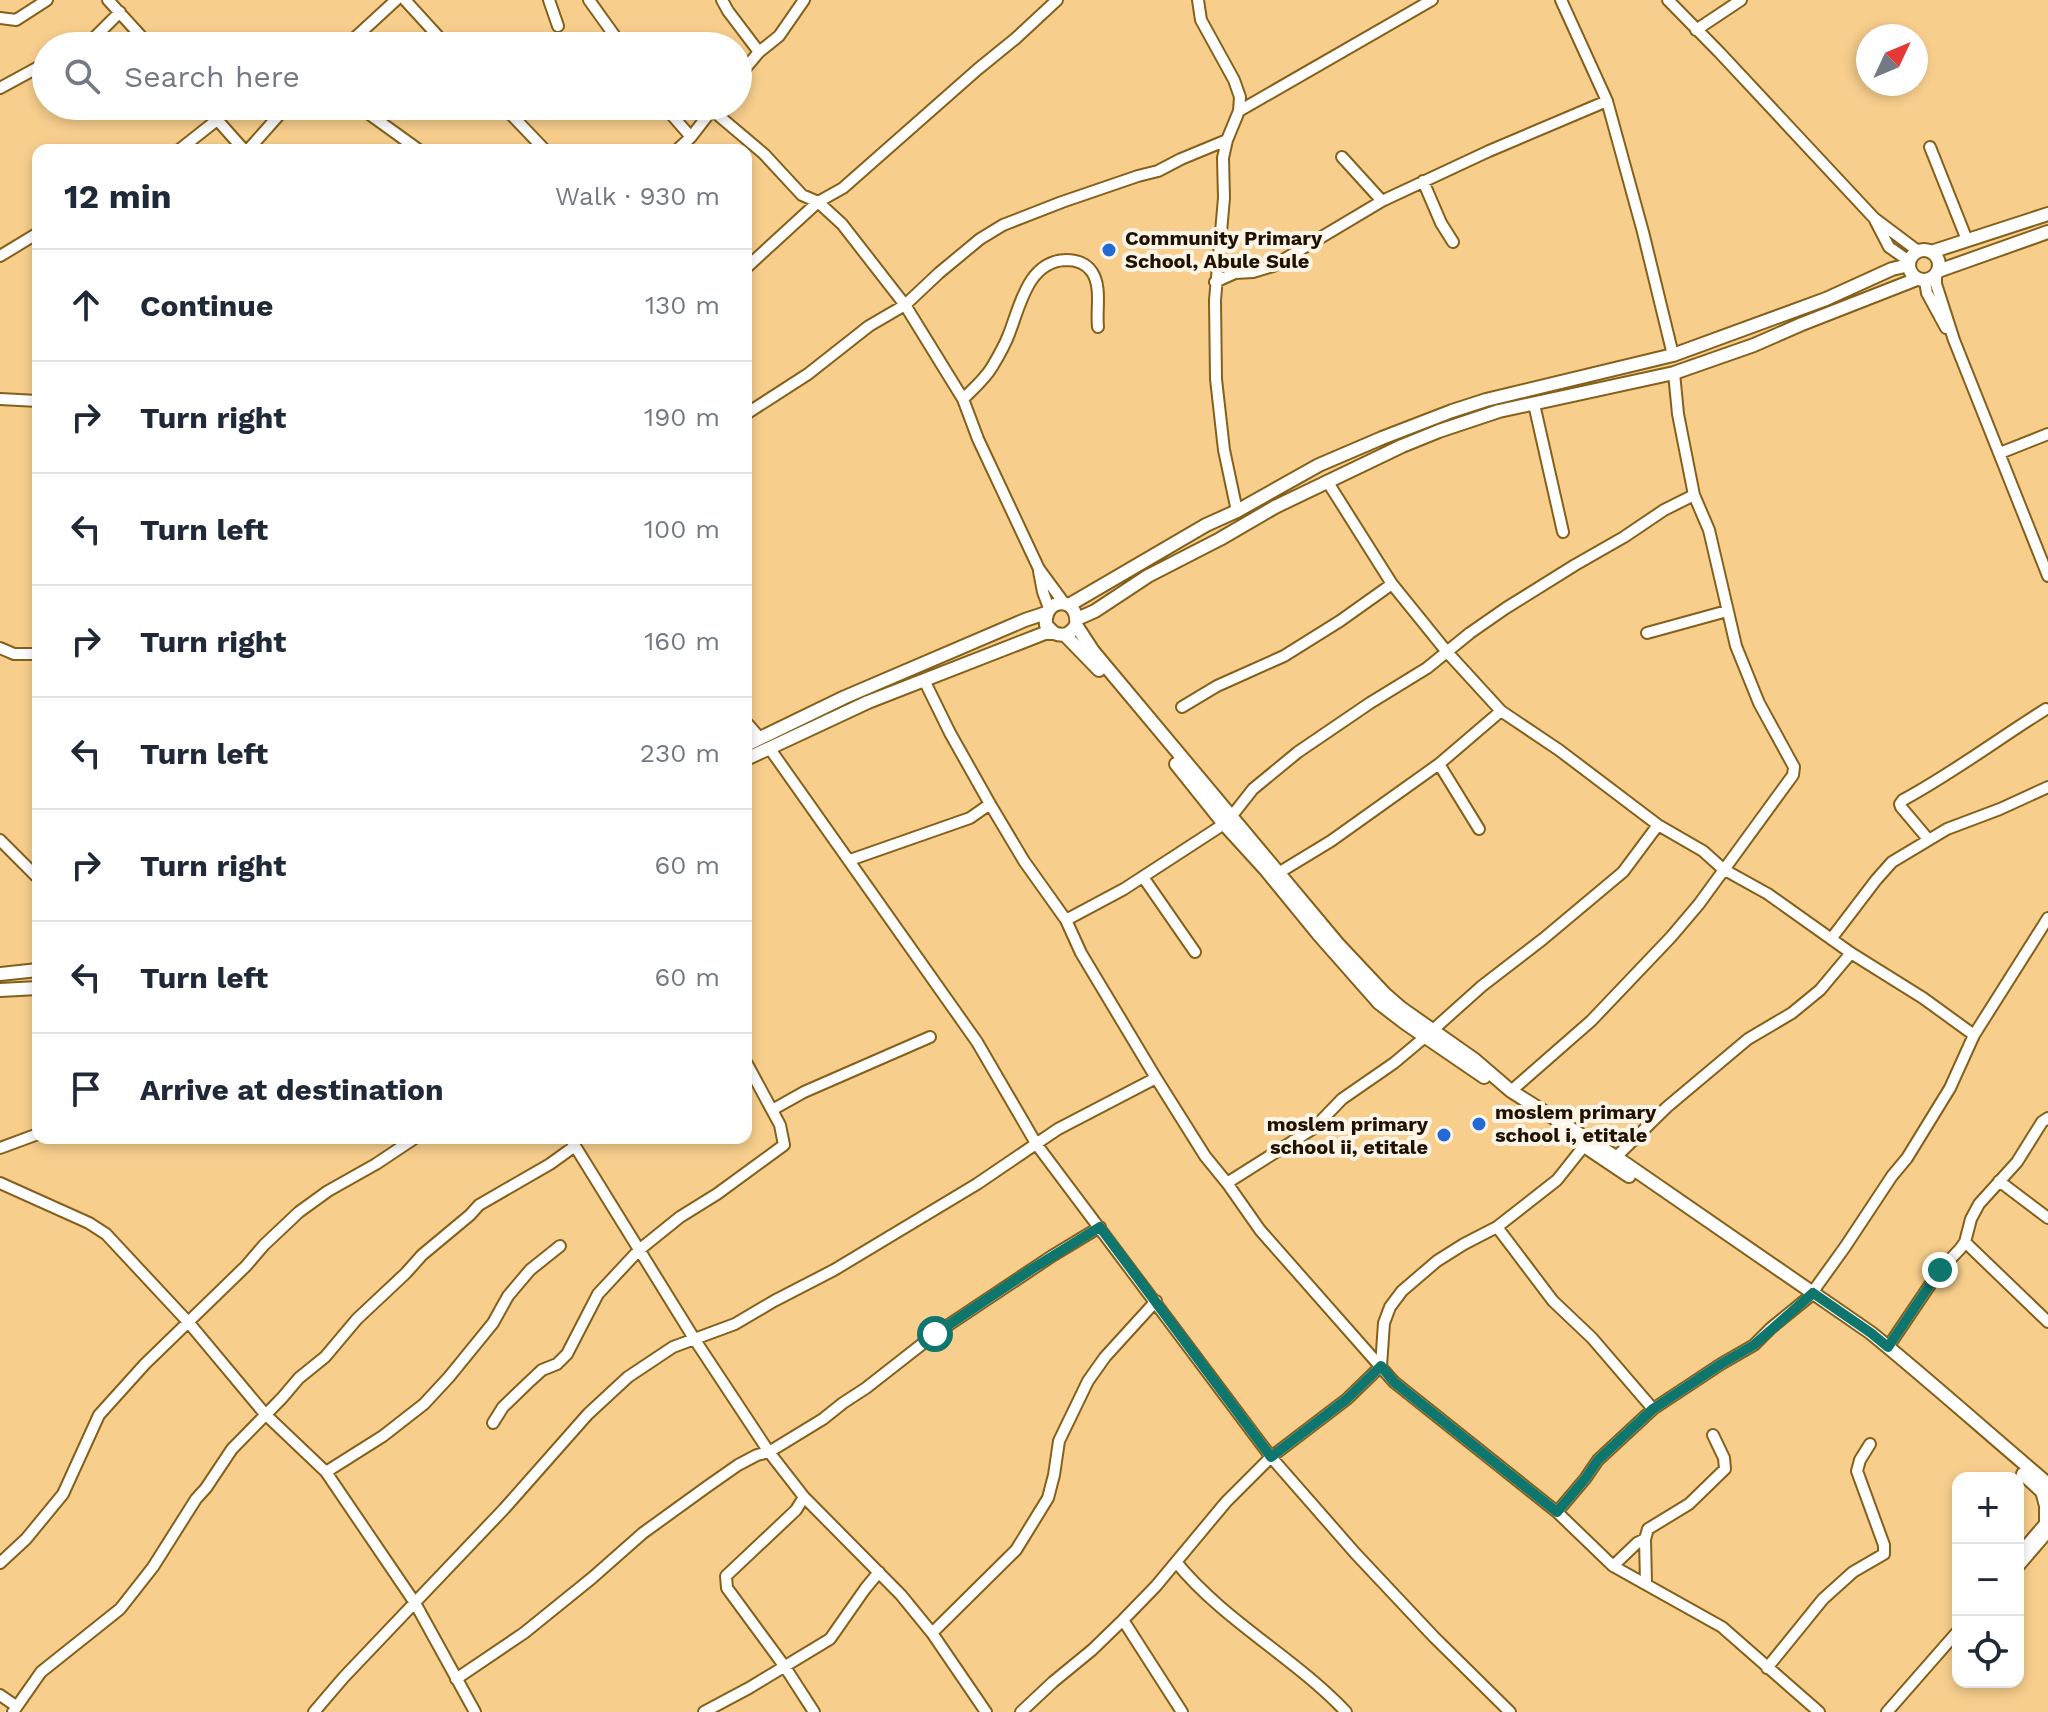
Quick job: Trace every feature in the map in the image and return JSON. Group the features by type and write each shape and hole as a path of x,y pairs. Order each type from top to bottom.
{"main road":[{"path":"752,742 845,697 1048,611 1053,605 1067,604 1319,465 1382,438 1452,411 1532,387 1673,355 1812,304 1917,257 2048,214"},
{"path":"752,756 868,702 1045,633 1059,634 1074,629 1077,622 1148,576 1275,507 1439,431 1499,411 1674,373 2048,232"},
{"path":"1917,257 1937,258 1929,276"},
{"path":"1917,257 1911,273 1929,276"},
{"path":"1067,604 1074,609 1077,622 1101,661 1265,869 1379,1003 1475,1060 1511,1091 1616,1157 1811,1295 2045,1486"},
{"path":"1048,611 1046,625 1074,643 1228,821 1280,872 1371,981 1429,1034 1584,1146 1871,1333 2045,1486 2047,1525"},
{"path":"0,974 32,971"},
{"path":"0,990 32,988"}],"street":[{"path":"0,18 16,20 47,0"},
{"path":"108,0 138,32"},
{"path":"361,32 396,0"},
{"path":"405,0 434,32"},
{"path":"549,0 558,26"},
{"path":"589,0 612,32"},
{"path":"722,0 744,32"},
{"path":"752,60 779,36 804,0"},
{"path":"752,262 818,202 843,188 1057,0"},
{"path":"1198,0 1201,20 1240,97 1239,111 1223,158 1224,198 1215,282 1216,379 1224,450 1237,511"},
{"path":"1239,111 1432,0"},
{"path":"1561,0 1607,101 1673,355"},
{"path":"1668,0 1874,218 1917,257"},
{"path":"1696,30 1741,0"},
{"path":"100,32 120,12"},
{"path":"752,43 759,52"},
{"path":"0,88 32,71"},
{"path":"1215,282 1235,273 1273,266 1382,201 1503,144 1607,101"},
{"path":"187,144 217,120 240,144"},
{"path":"252,144 274,120"},
{"path":"377,120 411,144"},
{"path":"516,120 539,144"},
{"path":"676,120 691,137"},
{"path":"683,144 704,120"},
{"path":"726,120 802,195 818,202 842,224 905,305 963,399 978,439 1039,569 1067,604"},
{"path":"752,410 808,374 869,326 905,305 980,239 1003,225 1158,171 1227,140"},
{"path":"1930,147 1967,240"},
{"path":"1342,157 1382,201"},
{"path":"1423,181 1453,242"},
{"path":"0,256 32,237"},
{"path":"963,399 990,371 1009,336 1032,278 1046,265 1060,260 1078,260 1092,272 1099,296 1096,310 1098,327"},
{"path":"1929,276 1927,293 1954,340 2048,576"},
{"path":"1511,1091 1591,1021 1671,937 1699,904 1793,775 1794,767 1759,703 1736,646 1709,530 1694,495 1678,414 1674,373"},
{"path":"0,399 32,401"},
{"path":"1534,404 1563,532"},
{"path":"2000,453 2048,434"},
{"path":"1327,481 1392,584 1447,652 1501,711 1559,750 1658,825 1703,851 1723,869 1768,894 1974,1035"},
{"path":"1066,920 1143,877 1228,821 1270,773 1370,703 1427,668 1506,608 1664,510 1694,495"},
{"path":"1039,569 1048,611"},
{"path":"1182,707 1217,686 1284,656 1392,584"},
{"path":"1647,633 1727,611"},
{"path":"0,648 14,654 32,654"},
{"path":"924,680 990,804 1024,861 1066,920 1081,953 1156,1078 1205,1156 1260,1230 1394,1382 1557,1512 1613,1566 1722,1627 1819,1712"},
{"path":"1928,839 1901,807 1903,800 1950,774 1982,749 2046,709"},
{"path":"1280,872 1331,841 1439,764 1501,711"},
{"path":"752,729 760,738"},
{"path":"770,749 977,1042 1037,1145 1271,1457 1355,1553 1510,1712"},
{"path":"1439,764 1479,829"},
{"path":"1831,939 1892,862 1928,839 2048,787"},
{"path":"850,860 970,818 990,804"},
{"path":"1227,1183 1314,1128 1342,1099 1429,1034 1482,986 1623,872 1658,825"},
{"path":"0,840 32,872"},
{"path":"1143,877 1195,952"},
{"path":"1557,1512 1598,1460 1653,1409 1754,1345 1811,1295 1907,1158 1950,1088 1974,1035 2048,918"},
{"path":"1616,1157 1667,1107 1748,1039 1792,1013 1820,990 1851,953"},
{"path":"772,1110 804,1092 930,1037"},
{"path":"493,1423 503,1407 529,1382 567,1354 598,1294 639,1250 680,1217 784,1145 780,1125 752,1073"},
{"path":"314,1712 504,1509 588,1414 628,1377 673,1347 735,1324 834,1270 904,1230 1058,1129 1156,1078"},
{"path":"1888,1347 1940,1270 1965,1242 1979,1204 2017,1162 2042,1122 2048,1118"},
{"path":"0,1148 32,1136"},
{"path":"0,1563 26,1539 63,1494 99,1415 137,1372 299,1212 406,1144"},
{"path":"0,1695 14,1709 41,1672 120,1609 153,1567 232,1449 422,1255 479,1205 550,1164 570,1144"},
{"path":"573,1144 769,1452 804,1497 901,1595 932,1633 986,1712"},
{"path":"1021,1712 1123,1620 1226,1502 1271,1457 1347,1399 1381,1366 1384,1323 1390,1307 1402,1291 1437,1261 1497,1227 1557,1180 1584,1146"},
{"path":"1999,1181 2048,1218"},
{"path":"0,1183 106,1234 189,1323 265,1414 326,1472 415,1603 475,1712"},
{"path":"456,1679 524,1633 643,1533 738,1465 769,1452 813,1426 935,1334 1100,1227"},
{"path":"1497,1227 1553,1301 1592,1338 1653,1409"},
{"path":"1965,1242 2048,1322"},
{"path":"326,1472 383,1436 424,1404 493,1323 508,1296 530,1270 560,1246"},
{"path":"932,1633 1016,1550 1048,1498 1059,1441 1088,1381 1105,1357 1156,1301"},
{"path":"1646,1583 1645,1539 1648,1529 1689,1504 1725,1469 1724,1458 1713,1435"},
{"path":"1767,1668 1823,1599 1853,1572 1884,1554 1884,1545 1858,1475 1860,1460 1870,1444"},
{"path":"804,1497 796,1510 726,1576 727,1588 814,1712"},
{"path":"2024,1549 2047,1525"},
{"path":"2024,1558 2047,1525"},
{"path":"1613,1566 1645,1539"},
{"path":"1176,1562 1213,1601 1295,1665 1346,1712"},
{"path":"704,1712 830,1639 879,1572"},
{"path":"1123,1620 1182,1712"},
{"path":"1887,1712 1952,1638"}],"place":[{"name":"Community Primary School, Abule Sule","path":"1109,250"},
{"name":"moslem primary school i, etitale","path":"1479,1124"},
{"name":"moslem primary school ii, etitale","path":"1444,1135"}],"route":[{"path":"935,1334 1100,1227 1271,1457 1347,1399 1381,1366 1394,1382 1557,1512 1598,1460 1653,1409 1754,1345 1813,1293 1888,1347 1940,1270"}]}
